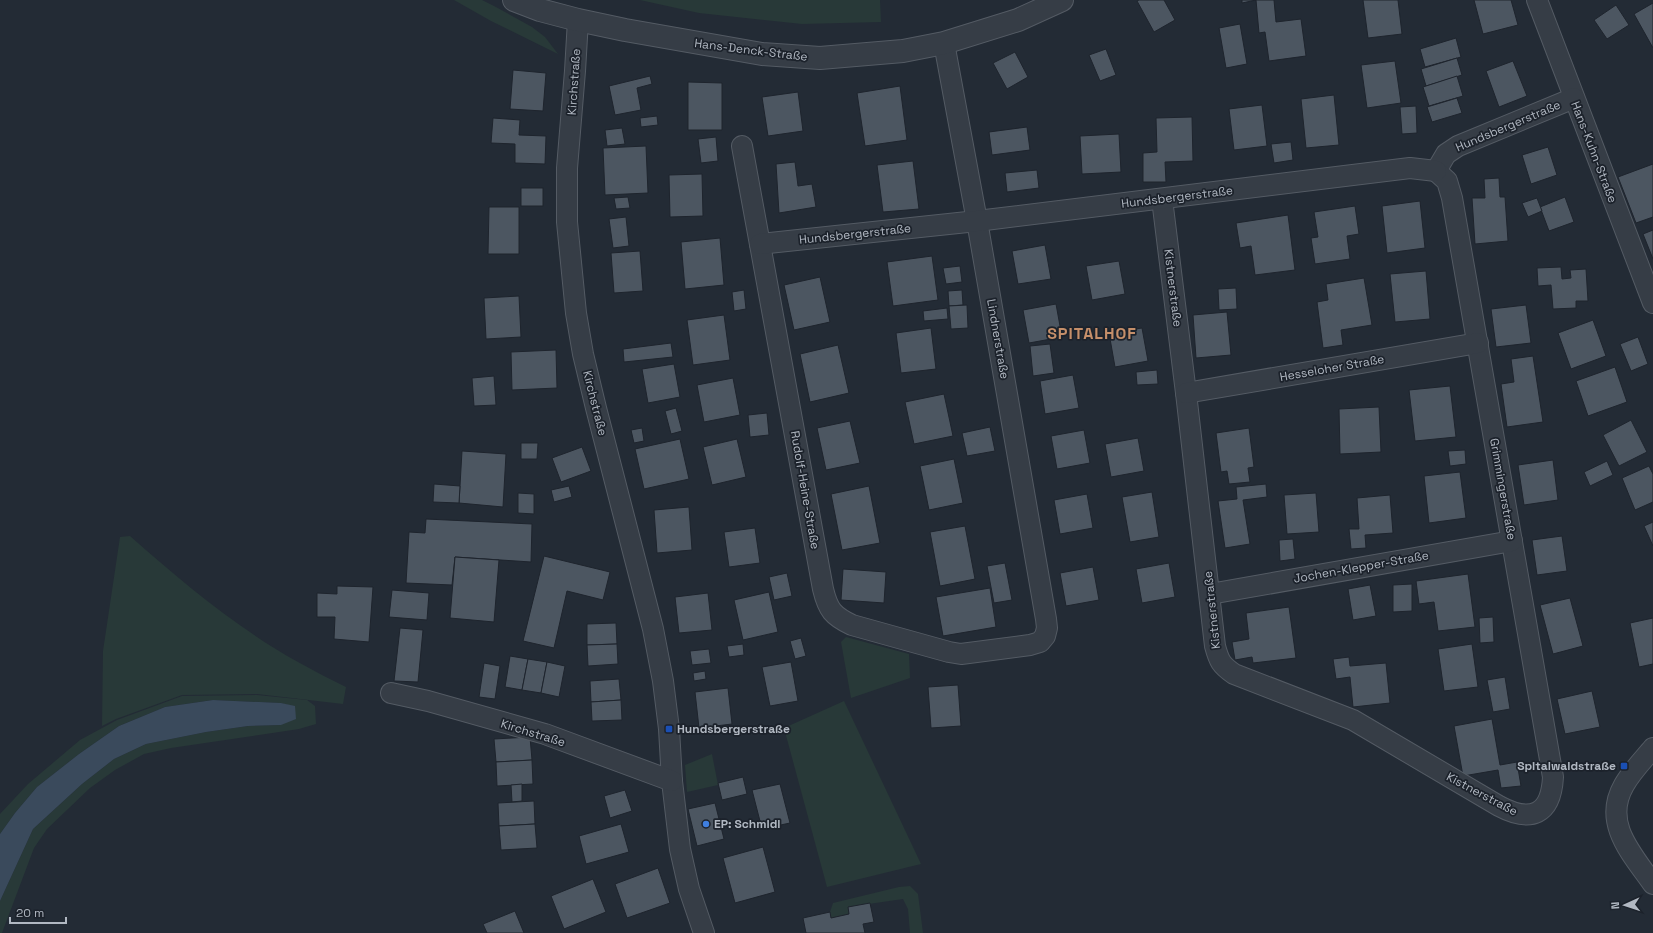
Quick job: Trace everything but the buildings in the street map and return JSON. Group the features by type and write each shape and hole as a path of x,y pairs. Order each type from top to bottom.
{"street":[{"name":"Hans-Denck-Straße","path":"514,0 540,10 578,20 712,46 762,54 820,58 903,52 944,43 1018,20 1062,0"},
{"name":"Hans-Kuhn-Straße","path":"1537,0 1653,303"},
{"name":"Kirchstraße","path":"578,20 567,168 567,222 576,312 583,354 596,408 653,629 663,681 680,849 689,889 704,933"},
{"name":"Lindnerstraße","path":"944,43 977,221 1046,619 1046,636"},
{"name":"Hundsbergerstraße","path":"760,244 977,221 1410,168 1436,171 1446,154 1458,146 1574,98"},
{"name":"Rudolf-Heine-Straße","path":"742,146 823,589 829,609 840,619 852,625 961,654 1030,645 1040,642 1046,636"},
{"name":"Grimmingerstraße","path":"1436,171 1447,181 1452,198 1553,777 1552,790 1547,802 1541,810"},
{"name":"Kistnerstraße","path":"1162,199 1215,646 1218,660 1224,667 1234,674 1353,720 1511,813 1521,816 1530,816 1541,810"},
{"name":"Hesseloher Straße","path":"1186,393 1478,343"},
{"name":"Jochen-Klepper-Straße","path":"1210,594 1512,541"},
{"name":"Kirchstraße","path":"391,694 428,701 545,734 672,781"},
{"path":"1653,748 1624,786 1618,799 1616,816 1618,830 1626,846 1653,884"}],"shaded area":[{"path":"454,0 482,0 494,6 532,27 545,37 558,54 491,21"},
{"path":"640,0 880,0 881,22 802,24 699,13"},
{"path":"130,536 211,604 253,634 275,649 346,687 343,704 257,694 182,695 116,719 102,726 103,651 120,537"},
{"path":"846,637 909,654 910,678 851,698 841,642"},
{"path":"257,695 307,700 315,706 316,724 299,729 171,748 144,754 115,770 90,788 47,829 34,848 2,933 0,933 0,901 33,829 82,784 114,759 146,744 206,732 248,726 281,725 295,707 281,703 213,700 165,707 119,726 79,754 37,787 15,813 0,834 0,814 28,784 80,740 117,720 182,696"},
{"path":"844,701 921,864 827,887 784,728"},
{"path":"712,754 718,785 687,792 685,765"},
{"path":"910,886 918,894 923,933 910,933 908,909 903,899 848,907 849,914 831,918 830,912 833,903 899,887"}],"water":[{"path":"213,700 281,703 295,706 296,719 281,725 248,726 206,732 146,744 114,759 82,784 33,829 0,901 0,834 15,813 37,787 79,754 119,726 165,707"}],"place":[{"name":"Hundsbergerstraße","path":"669,729"},
{"name":"Spitalwaldstraße","path":"1624,766"},
{"name":"EP: Schmidl","path":"706,824"}],"district":[{"name":"SPITALHOF","path":"1092,333"}]}
